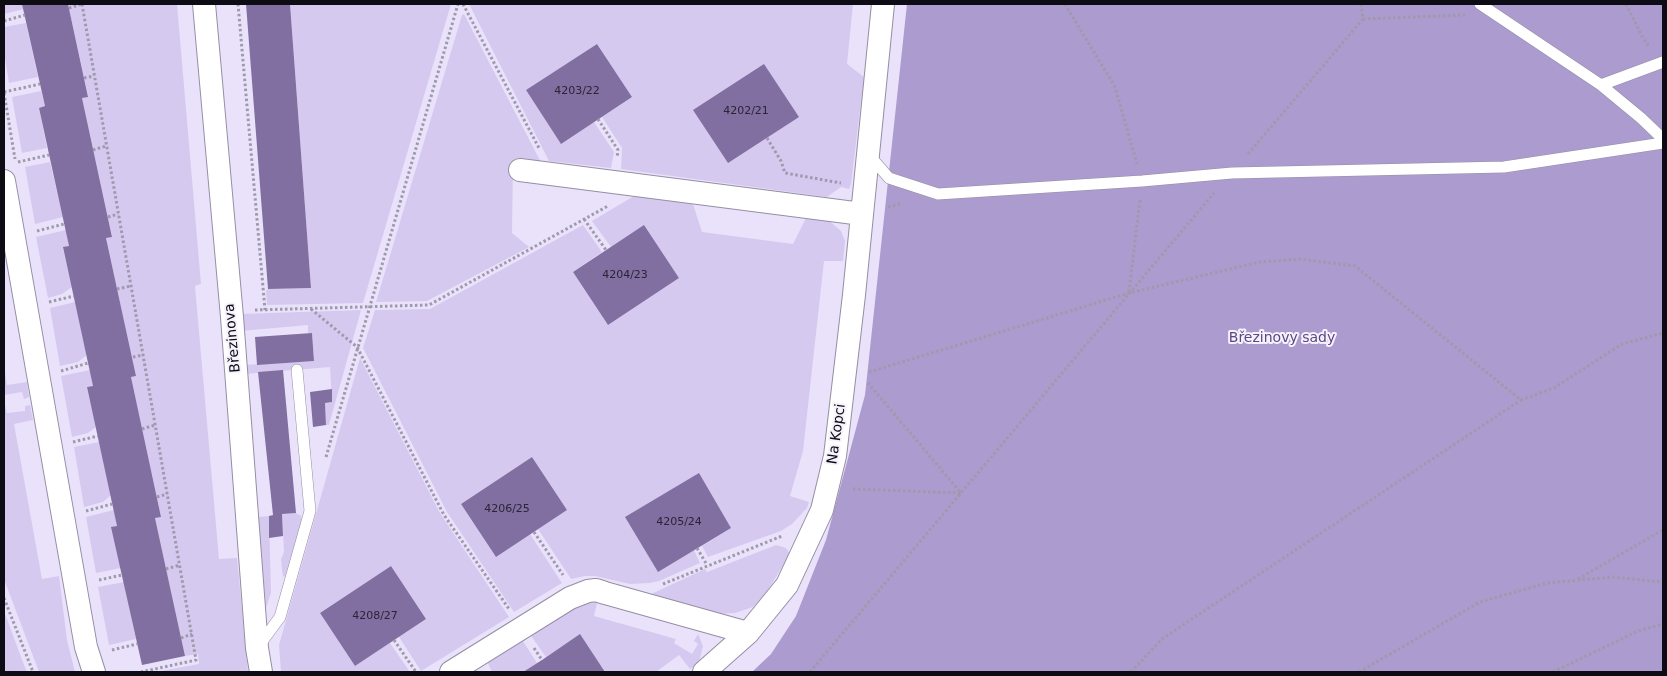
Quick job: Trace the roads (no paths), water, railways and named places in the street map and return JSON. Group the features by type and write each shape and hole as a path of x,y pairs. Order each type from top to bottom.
{"street":[{"name":"Březinova","path":"204,4 232,317 257,648 261,672"},
{"name":"Na Kopci","path":"704,672 748,633 787,585 822,510 852,377 862,214 883,4"},
{"path":"520,170 862,214"},
{"path":"10,172 86,647 94,672"},
{"path":"451,672 576,595 596,590 748,633"}],"lane":[{"path":"1480,4 1601,86 1641,118 1663,139"},
{"path":"1601,86 1662,62"},
{"path":"868,154 889,178 938,194 1142,181 1232,173 1504,167 1663,143"},
{"path":"257,648 280,616 310,511 297,370"}],"park label":[{"name":"Březinovy sady","path":"1282,338"}]}
